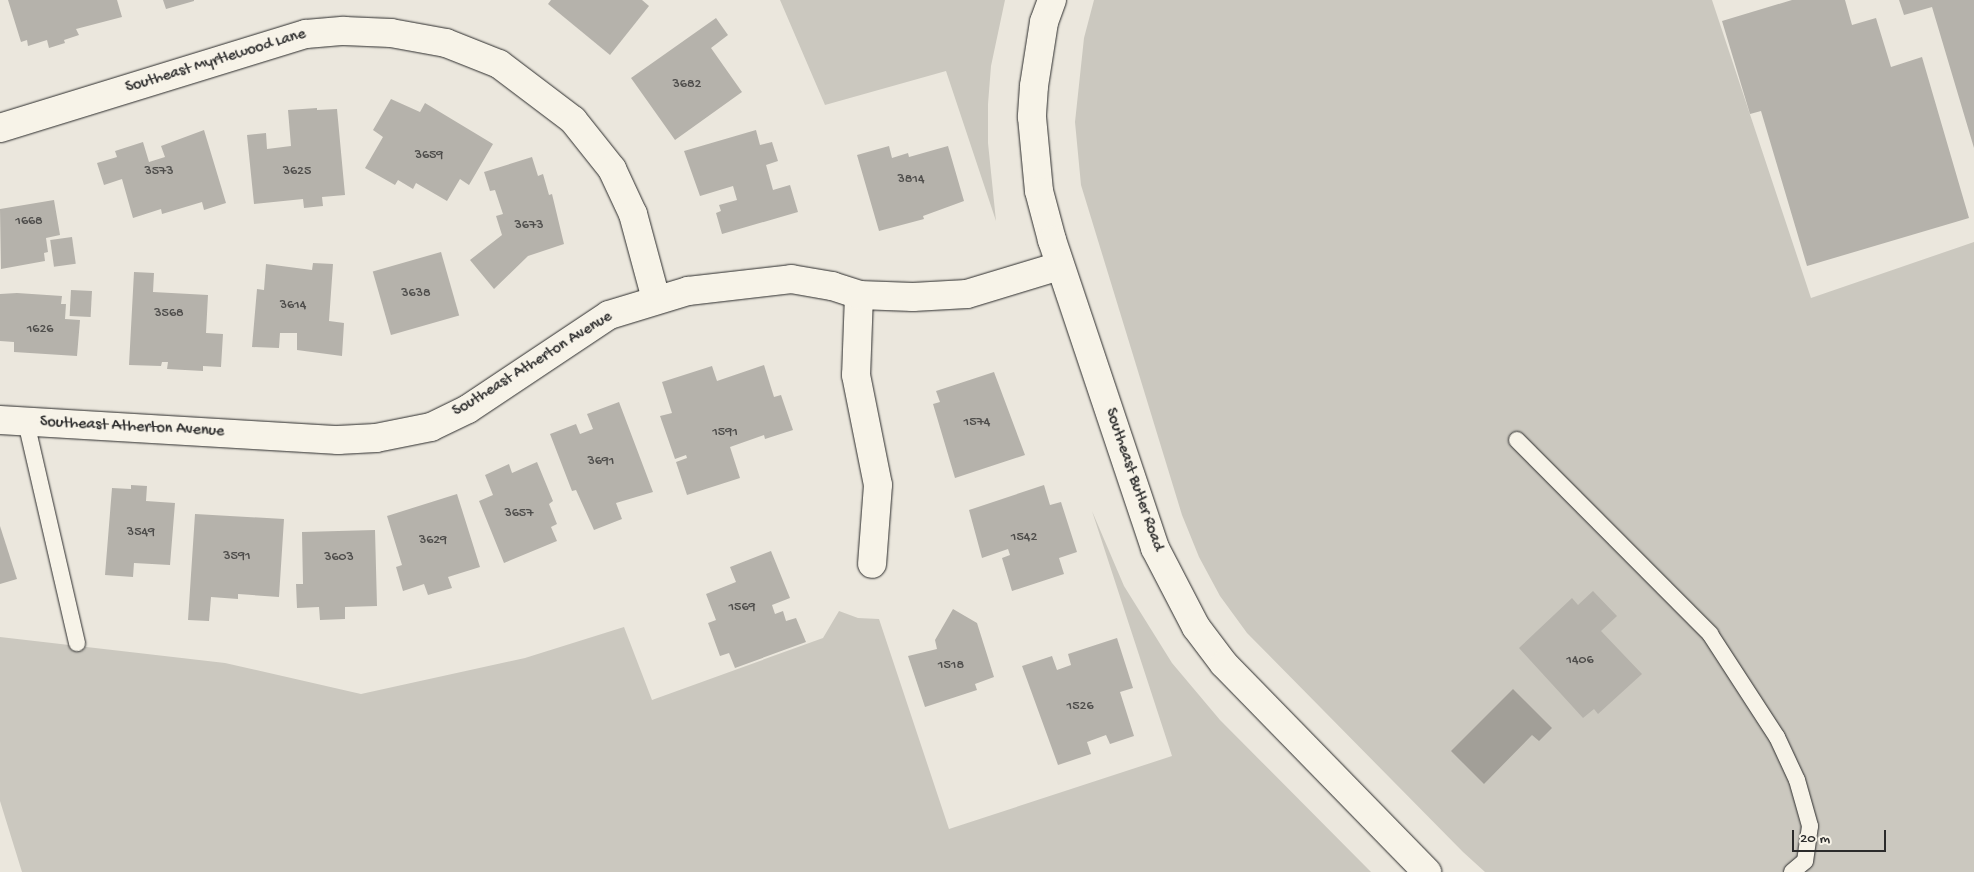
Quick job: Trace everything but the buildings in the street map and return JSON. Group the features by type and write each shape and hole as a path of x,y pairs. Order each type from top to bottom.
{"street":[{"name":"Southeast Butler Road","path":"1052,0 1039,50 1032,117 1039,191 1060,266 1155,548 1196,627 1224,664 1427,872"},
{"name":"Southeast Myrtlewood Lane","path":"0,128 306,34 344,31 391,33 446,43 499,64 573,120 612,169 632,214 656,299"},
{"name":"Southeast Atherton Avenue","path":"13,421 338,440 403,434 431,427 468,409 581,331 609,315 656,299 688,291 792,280 858,295 913,297 967,294 1060,266"},
{"path":"858,295 856,375 878,485 872,564"}],"lane":[{"path":"13,421 77,643"},
{"path":"1517,440 1710,634 1777,737 1797,780 1810,826 1805,861 1792,872"}],"shaded area":[{"path":"780,0 1005,0 991,66 988,104 988,143 996,221 946,71 825,105"},
{"path":"1094,0 1712,0 1811,298 1974,242 1974,872 1485,872 1463,852 1247,633 1220,596 1199,557 1182,515 1081,185 1075,122 1084,38"},
{"path":"1092,511 1124,586 1172,663 1220,720 1371,872 22,872 0,801 0,637 225,663 361,694 525,658 624,627 652,700 823,638 839,611 858,618 879,619 949,829 1172,756"},
{"path":"1513,689 1552,728 1539,741 1532,735 1484,784 1451,751"}]}
